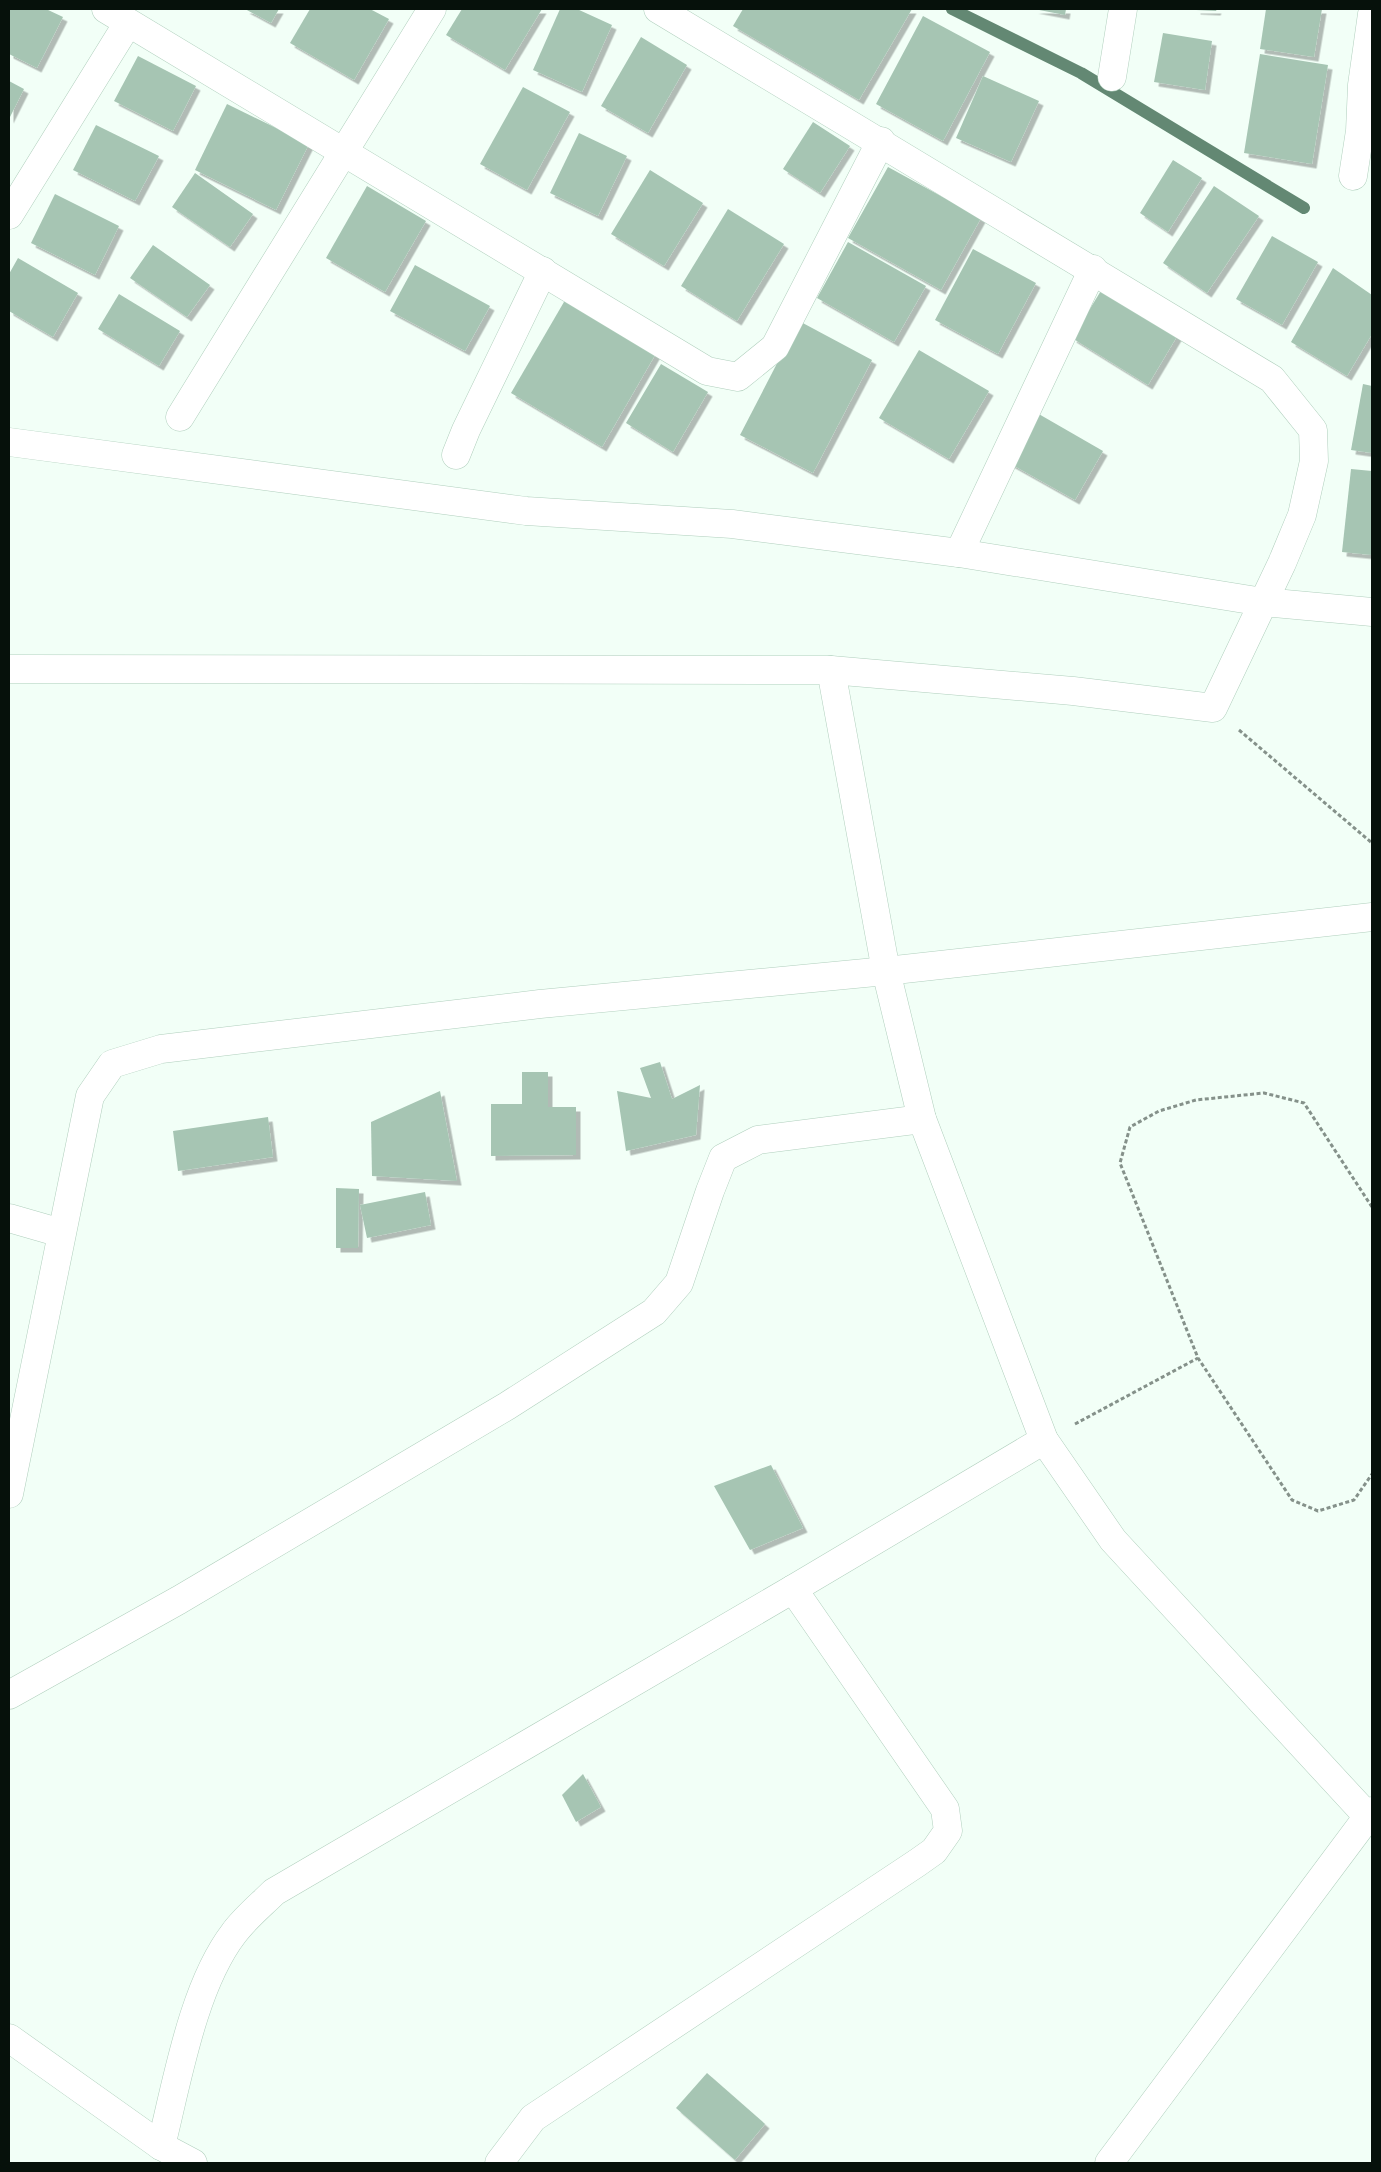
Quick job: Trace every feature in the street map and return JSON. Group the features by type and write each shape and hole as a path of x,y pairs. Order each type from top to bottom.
{"street":[{"path":"180,417 432,9"},
{"path":"9,669 831,670 1073,691 1213,708 1302,515 1314,461 1313,430 1272,379 881,141 658,9"},
{"path":"1112,77 1122,9"},
{"path":"1353,176 1360,132 1362,86 1372,14"},
{"path":"9,215 117,16 707,371 738,377 774,347 881,141"},
{"path":"959,553 1093,269"},
{"path":"456,455 466,430 543,271"},
{"path":"9,442 526,511 732,524 959,553 1263,602 1372,612"},
{"path":"831,670 886,971 922,1118 1044,1440 1113,1540 1371,1816 1109,2163"},
{"path":"9,1494 90,1096 112,1064 161,1049 540,1004 886,971 1372,917"},
{"path":"9,1695 179,1600 507,1406 654,1312 679,1283 723,1158 758,1140 922,1118"},
{"path":"9,1218 61,1233"},
{"path":"161,2146 183,2059 206,1980 234,1934 274,1892 1044,1440"},
{"path":"499,2163 533,2118 917,1863 934,1851 948,1831 945,1809 793,1589"},
{"path":"9,2038 161,2146 193,2163"}],"path":[{"path":"1213,708 1372,843"},
{"path":"1372,1207 1304,1104 1264,1093 1196,1100 1159,1111 1130,1127 1120,1163 1198,1358 1292,1500 1318,1511 1354,1500 1372,1474"},
{"path":"1044,1440 1198,1358"}],"building":[{"path":"9,9 46,9 63,17 37,68 9,54"},
{"path":"245,9 279,9 271,23"},
{"path":"310,9 370,9 389,19 354,80 290,43"},
{"path":"462,9 542,9 505,70 446,35"},
{"path":"560,9 577,9 612,25 582,92 533,70"},
{"path":"743,9 912,9 859,100 733,26"},
{"path":"1034,9 1066,9 1065,15"},
{"path":"1196,9 1217,9 1216,11"},
{"path":"1266,9 1322,9 1314,57 1260,49"},
{"path":"923,16 990,52 943,141 876,104"},
{"path":"1163,33 1212,41 1205,90 1154,82"},
{"path":"641,37 687,65 648,133 601,106"},
{"path":"1260,54 1328,65 1312,164 1244,153"},
{"path":"138,56 196,86 173,131 114,101"},
{"path":"983,76 1039,101 1011,162 956,138"},
{"path":"9,81 24,89 9,119"},
{"path":"523,87 570,112 527,190 480,164"},
{"path":"227,104 309,144 276,210 195,170"},
{"path":"813,122 850,146 820,193 783,169"},
{"path":"96,125 159,156 135,201 73,170"},
{"path":"579,133 627,156 598,216 550,193"},
{"path":"1173,160 1202,178 1168,232 1140,213"},
{"path":"888,167 981,218 941,290 848,238"},
{"path":"650,170 703,203 664,266 611,234"},
{"path":"195,173 253,214 230,247 172,207"},
{"path":"367,186 426,221 385,292 326,258"},
{"path":"1214,186 1259,216 1207,293 1163,263"},
{"path":"55,194 119,226 95,275 31,243"},
{"path":"728,209 784,244 737,321 681,286"},
{"path":"1272,236 1318,262 1282,325 1236,299"},
{"path":"848,242 926,286 894,342 817,298"},
{"path":"153,245 210,285 187,317 130,278"},
{"path":"973,249 1036,283 998,354 935,320"},
{"path":"18,258 78,293 53,337 9,311 9,274"},
{"path":"415,265 490,306 465,351 390,311"},
{"path":"1333,268 1372,295 1372,334 1347,376 1291,342"},
{"path":"1107,281 1182,328 1148,385 1072,338"},
{"path":"575,283 666,336 602,447 511,393"},
{"path":"119,294 180,331 159,366 98,329"},
{"path":"799,321 872,360 813,473 740,435"},
{"path":"919,350 989,391 949,459 879,418"},
{"path":"661,364 708,392 673,452 626,423"},
{"path":"1363,384 1372,386 1372,453 1351,450"},
{"path":"1037,413 1103,451 1075,500 1009,463"},
{"path":"1351,469 1372,471 1372,555 1342,552"},
{"path":"660,1062 672,1099 700,1085 696,1135 626,1151 617,1091 651,1098 640,1068"},
{"path":"522,1072 548,1072 548,1107 576,1107 576,1155 491,1156 491,1104 522,1104"},
{"path":"440,1091 457,1181 372,1176 371,1122"},
{"path":"268,1117 273,1157 178,1171 173,1131"},
{"path":"336,1188 359,1189 358,1248 336,1248"},
{"path":"425,1192 431,1225 367,1238 360,1205"},
{"path":"771,1465 803,1528 750,1550 714,1486"},
{"path":"583,1774 601,1807 576,1822 562,1795"},
{"path":"707,2073 765,2124 735,2160 676,2108"}],"waterway":[{"path":"952,9 1081,73 1304,208"}]}
